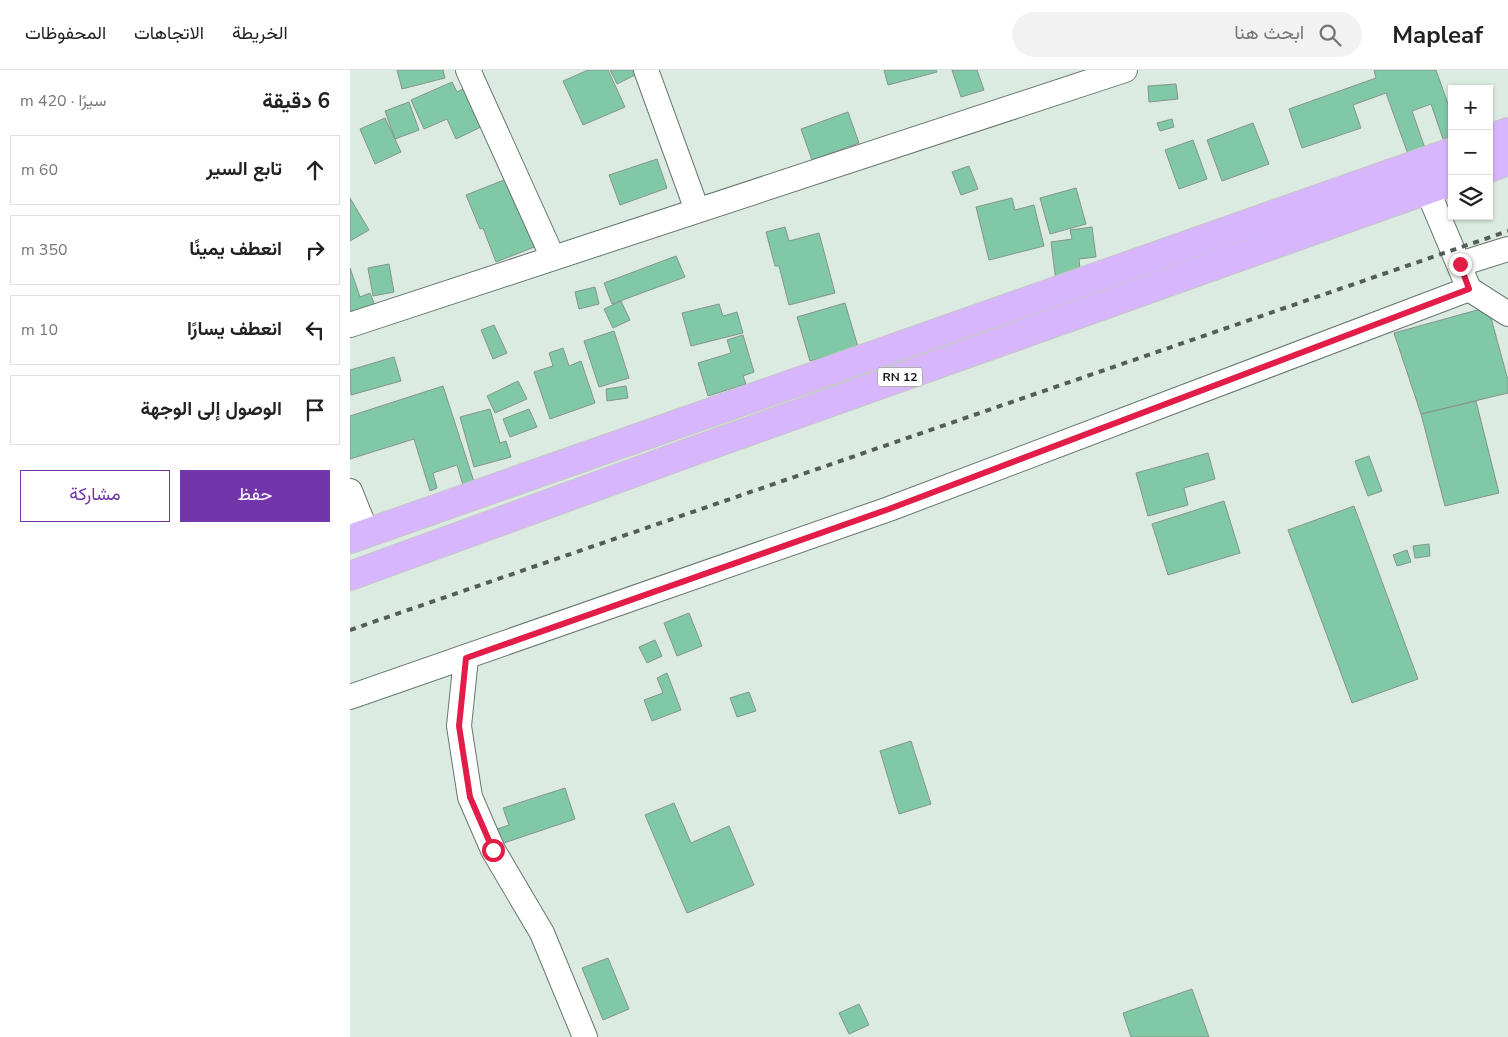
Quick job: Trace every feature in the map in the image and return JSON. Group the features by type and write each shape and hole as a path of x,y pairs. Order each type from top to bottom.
{"highway":[{"path":"1493,138 1508,132"},
{"name":"RN 12","path":"358,536 1448,153"},
{"path":"1493,167 1508,161"},
{"name":"RN 12","path":"350,576 1439,185"}],"street":[{"path":"468,70 553,258"},
{"path":"646,70 697,210"},
{"path":"350,325 1125,70"},
{"path":"1439,185 1460,264 1469,289 1508,314"},
{"path":"1460,264 1508,249"},
{"path":"350,697 889,509 1469,289"},
{"path":"350,491 358,536"},
{"path":"466,658 459,726 470,797 493,850 542,933 585,1037"}],"building":[{"path":"397,70 443,70 445,78 402,89"},
{"path":"588,70 608,70 625,107 583,125 563,81"},
{"path":"610,70 635,70 637,74 617,84"},
{"path":"884,70 936,70 937,72 888,85"},
{"path":"952,70 977,70 984,90 961,97"},
{"path":"1374,70 1436,70 1448,104 1448,137 1443,139 1431,104 1412,111 1426,151 1409,157 1386,93 1353,105 1361,128 1302,148 1289,109 1376,78"},
{"path":"452,82 457,92 467,87 485,125 456,139 447,119 424,129 411,100"},
{"path":"1176,84 1178,99 1149,102 1148,86"},
{"path":"409,102 419,130 395,139 385,111"},
{"path":"848,112 859,143 812,160 801,129"},
{"path":"385,118 401,152 375,164 360,129"},
{"path":"1172,119 1174,127 1160,131 1157,123"},
{"path":"1253,123 1269,164 1222,181 1207,140"},
{"path":"1193,140 1207,179 1179,189 1165,150"},
{"path":"657,159 667,188 620,205 609,175"},
{"path":"969,166 978,189 961,195 952,172"},
{"path":"509,178 537,246 496,262 483,228 480,229 466,195"},
{"path":"1076,188 1086,224 1050,234 1040,198"},
{"path":"350,198 369,230 350,241"},
{"path":"1012,198 1015,210 1034,205 1044,246 989,260 976,207"},
{"path":"785,227 789,241 819,233 835,293 789,305 779,266 775,266 766,232"},
{"path":"1092,227 1096,257 1079,259 1081,278 1056,282 1051,242 1072,239 1070,230"},
{"path":"676,256 685,277 612,304 604,283"},
{"path":"389,264 394,292 373,296 368,268"},
{"path":"350,268 360,297 370,293 375,306 350,315"},
{"path":"595,287 599,304 579,309 575,292"},
{"path":"621,301 630,320 613,328 604,309"},
{"path":"845,303 858,347 810,361 797,317"},
{"path":"719,304 723,316 737,312 743,333 691,346 682,313"},
{"path":"1488,307 1508,380 1508,393 1421,414 1394,333"},
{"path":"494,325 507,353 493,359 481,330"},
{"path":"614,331 629,378 599,387 584,341"},
{"path":"743,335 754,372 743,376 746,384 708,396 698,363 731,353 727,340"},
{"path":"563,348 569,366 581,361 595,403 550,419 534,372 553,366 549,353"},
{"path":"394,357 401,381 351,395 350,370"},
{"path":"518,381 527,399 495,413 487,396"},
{"path":"443,386 474,482 463,485 457,465 433,473 437,488 430,491 414,439 350,459 350,416"},
{"path":"626,386 628,398 607,401 606,389"},
{"path":"1476,401 1499,493 1445,506 1421,414"},
{"path":"490,409 500,443 506,441 511,457 474,467 460,417"},
{"path":"529,409 537,427 510,437 503,419"},
{"path":"1208,453 1215,479 1184,488 1188,505 1148,516 1136,473"},
{"path":"1369,456 1382,491 1368,496 1355,461"},
{"path":"1224,501 1240,553 1168,575 1152,524"},
{"path":"1354,506 1418,679 1352,703 1288,530"},
{"path":"1429,544 1430,556 1415,558 1413,546"},
{"path":"1407,550 1411,562 1397,566 1393,555"},
{"path":"689,613 702,646 677,656 664,623"},
{"path":"655,640 662,656 647,663 639,647"},
{"path":"667,673 681,710 652,721 644,700 663,693 657,678"},
{"path":"749,692 756,711 737,717 730,698"},
{"path":"911,741 931,804 899,814 880,751"},
{"path":"565,788 575,819 501,844 497,829 509,825 503,808"},
{"path":"674,803 691,843 729,826 754,885 687,913 645,815"},
{"path":"608,958 629,1009 603,1020 582,968"},
{"path":"1192,989 1209,1037 1131,1037 1123,1013"},
{"path":"859,1004 869,1025 849,1034 839,1013"}],"railway":[{"path":"350,630 1508,231"}],"route":[{"path":"493,850 470,797 459,726 466,658 889,509 1469,289 1460,264"}]}
